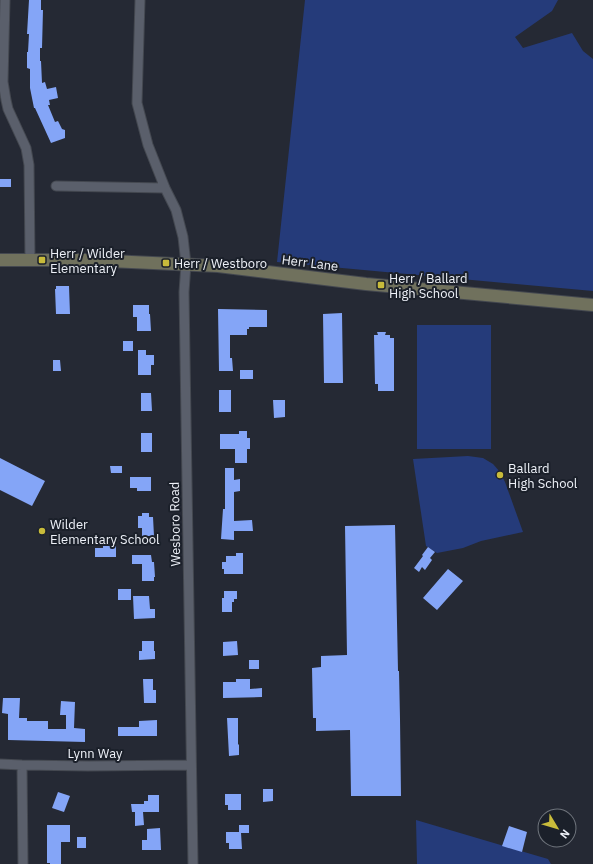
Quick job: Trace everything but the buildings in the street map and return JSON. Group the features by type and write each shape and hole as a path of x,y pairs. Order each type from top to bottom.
{"main road":[{"name":"Herr Lane","path":"0,260 88,260 218,266 366,284 593,305"}],"street":[{"path":"5,0 3,82 8,109 26,148 29,165 30,260"},
{"name":"Wesboro Road","path":"140,0 137,103 148,145 165,188 176,210 183,238 186,264 184,292 193,864"},
{"path":"56,186 165,188"},
{"name":"Lynn Way","path":"0,764 22,766 191,765"},
{"path":"22,766 23,864"}],"shaded area":[{"path":"305,0 558,0 552,11 515,37 523,48 572,33 583,51 593,59 593,291 277,262"},
{"path":"417,325 491,325 491,449 417,449"},
{"path":"468,456 483,458 493,464 500,472 523,532 481,541 463,548 437,553 426,546 413,459"},
{"path":"416,820 548,859 551,864 417,864"}],"place":[{"name":"Herr / Wilder Elementary","path":"42,260"},
{"name":"Herr / Westboro","path":"166,263"},
{"name":"Herr / Ballard High School","path":"381,285"},
{"name":"Ballard High School","path":"500,475"},
{"name":"Wilder Elementary School","path":"42,531"}]}
